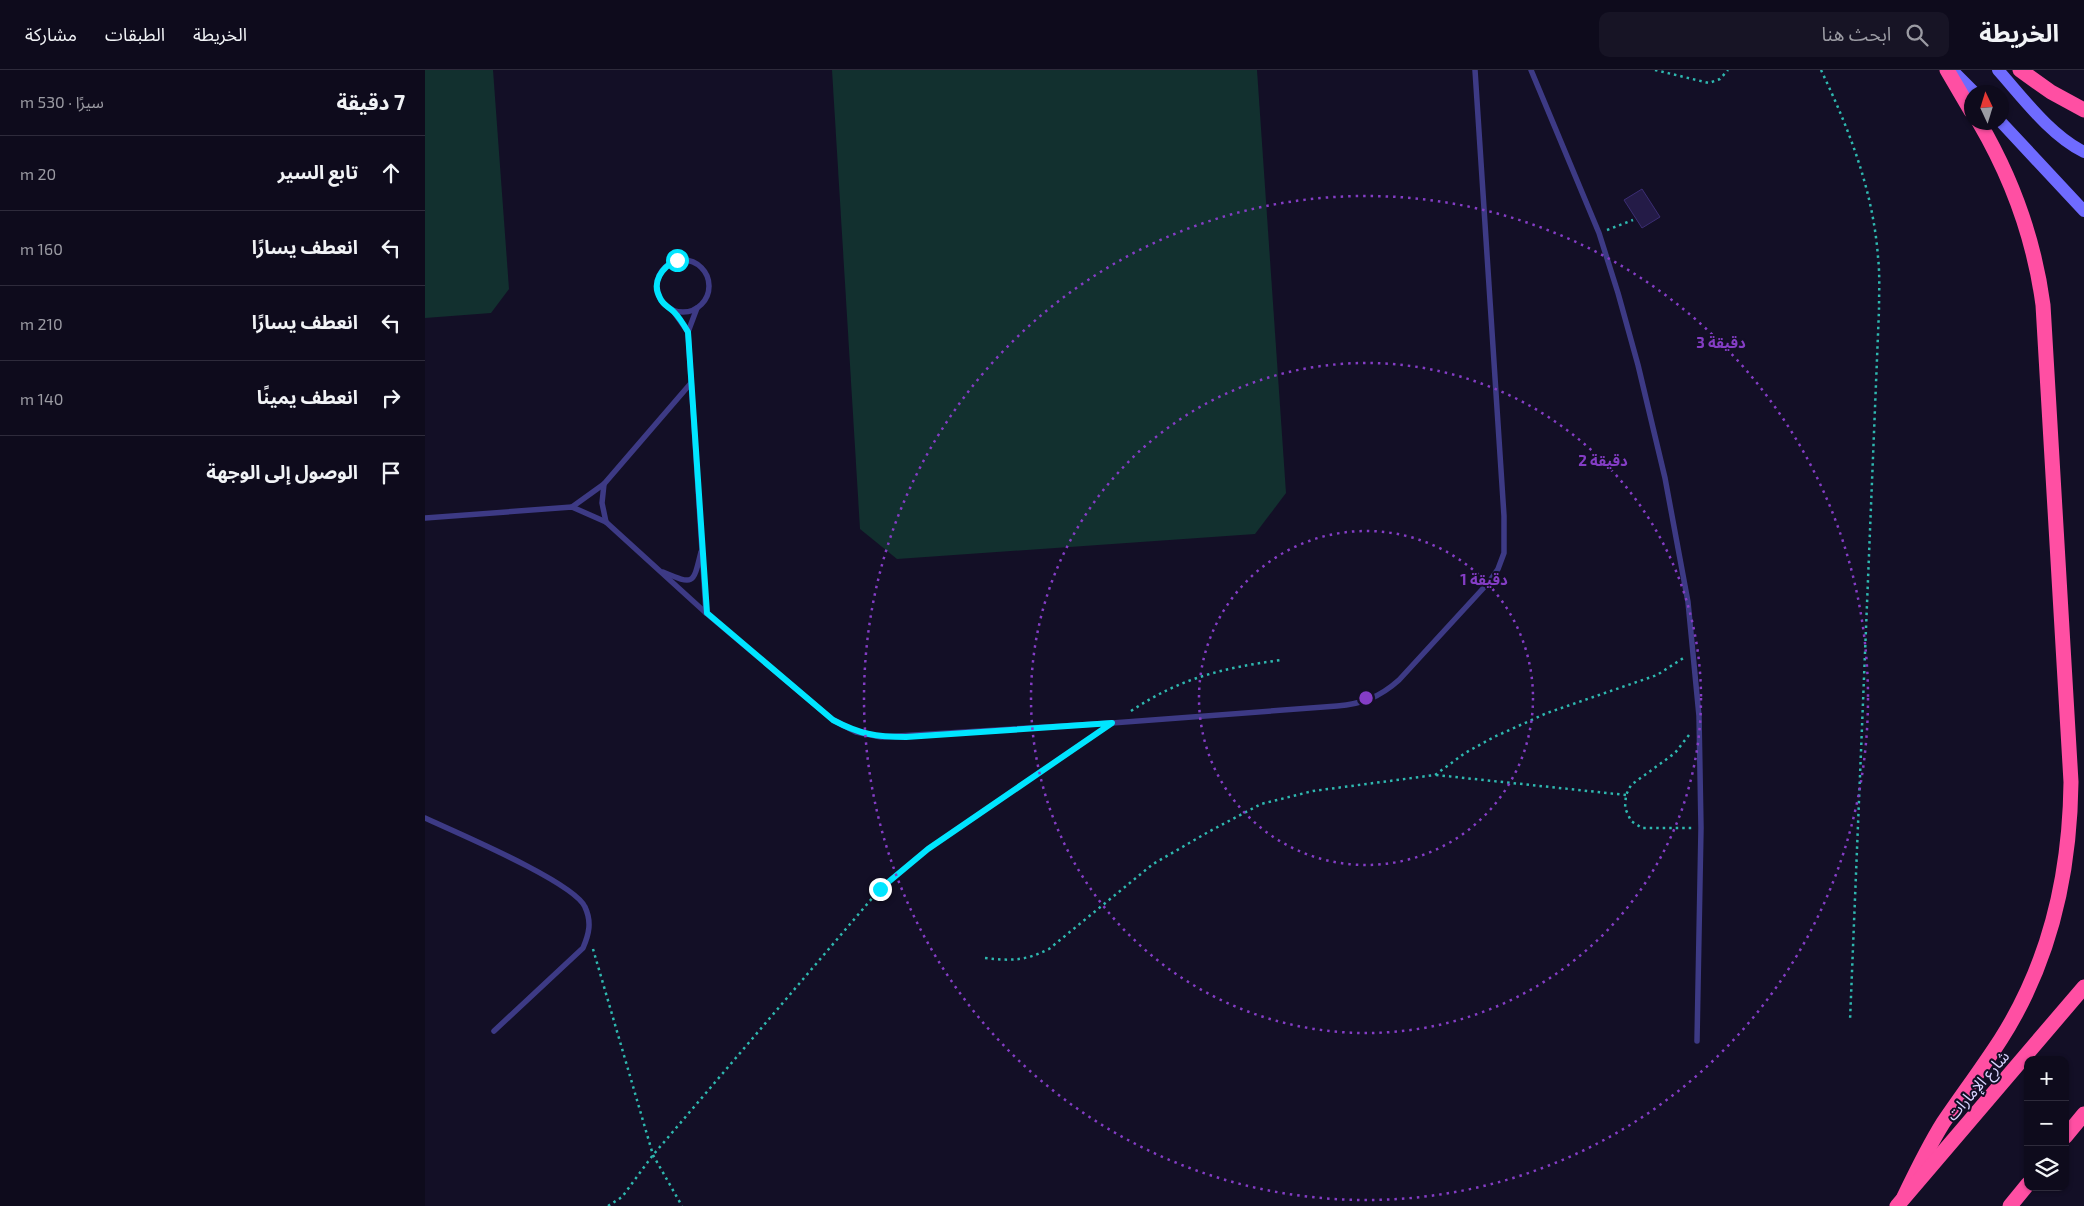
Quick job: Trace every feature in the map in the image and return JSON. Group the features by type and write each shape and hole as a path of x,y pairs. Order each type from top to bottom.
{"highway":[{"path":"1947,70 1964,99"},
{"path":"2020,70 2051,92 2084,110"},
{"path":"1900,1201 1929,1147 2001,1038 2028,989 2045,946 2058,903 2065,866 2070,820 2071,782 2043,305 2034,252 2018,201 1996,152 1984,130"},
{"name":"شارع الإمارات","path":"1900,1201 2084,987"},
{"path":"2069,1132 2084,1114"},
{"path":"2010,1206 2024,1189"}],"main road":[{"path":"1952,70 1967,85"},
{"path":"1997,70 2048,124 2072,146 2084,152"},
{"path":"2008,130 2084,211"}],"lane":[{"path":"425,518 572,507 605,522 707,613 833,720 855,732 881,737 906,737 1346,706 1370,700 1385,692 1399,680 1489,582 1498,569 1504,553 1505,530 1475,70"},
{"path":"1531,70 1599,233 1635,356 1665,478 1688,602 1699,716 1701,828 1697,1041"},
{"path":"688,332 672,310 665,305 657,291 659,276 670,264 685,260 700,266 708,280 707,296 697,308 688,332 707,613"},
{"path":"672,310 685,312 697,308"},
{"path":"572,507 604,484 691,383"},
{"path":"604,484 602,503 605,522"},
{"path":"658,570 686,581 691,580 695,577 703,546"},
{"path":"425,818 499,853 575,894 585,906 590,920 589,934 583,948 494,1031"}],"path":[{"path":"1655,70 1709,83 1720,79 1728,70"},
{"path":"1821,70 1857,152 1871,204 1879,257 1879,310 1850,1021"},
{"path":"1599,233 1633,220"},
{"path":"1435,775 1494,737 1547,713 1657,675 1679,662 1693,649"},
{"path":"608,1206 622,1197 653,1155 880,889 928,849 1112,723 1173,686 1199,676 1243,665 1281,660"},
{"path":"1699,716 1682,747 1631,785 1626,794 1625,808 1631,821 1642,828 1701,828"},
{"path":"985,958 1009,961 1031,958 1049,949 1153,864 1261,804 1313,791 1435,775 1626,794"},
{"path":"589,934 653,1155 682,1206"}],"green space":[{"path":"425,70 493,70 509,289 491,313 425,318"},
{"path":"832,70 1257,70 1286,493 1255,534 897,559 860,529"}],"building":[{"path":"1642,189 1660,217 1642,228 1624,200"}],"route":[{"path":"677,260 663,269 659,276 657,291 660,299 677,315 688,332 707,613 833,720 855,732 881,737 906,737 1112,723 928,849 880,889"}]}
